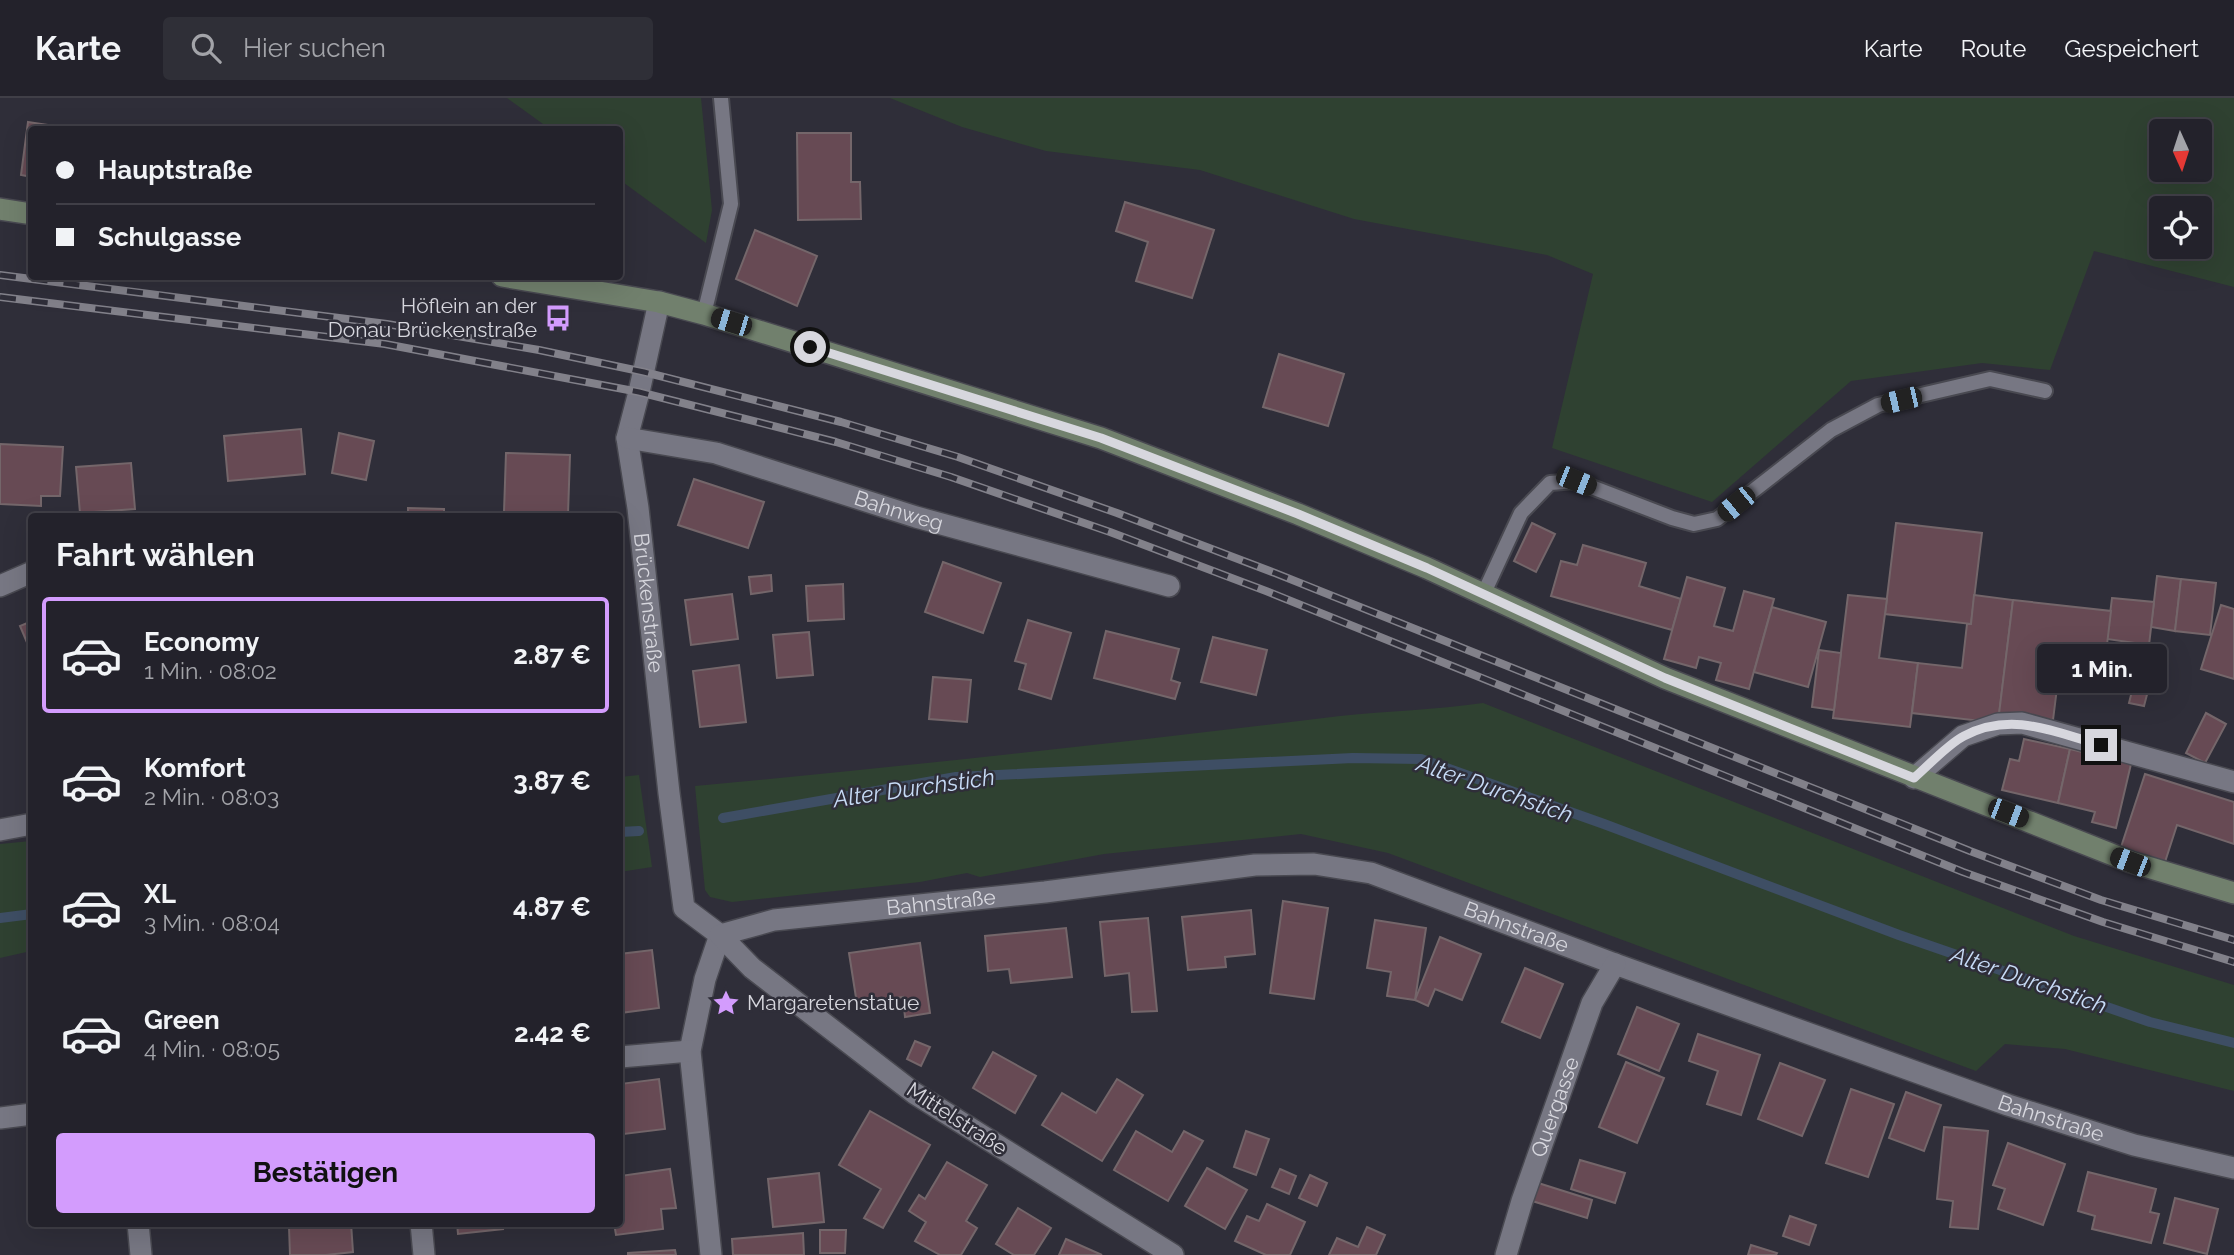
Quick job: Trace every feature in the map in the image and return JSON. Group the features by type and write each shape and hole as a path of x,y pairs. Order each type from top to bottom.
{"main road":[{"path":"0,209 28,213"},
{"path":"526,280 659,302 704,314 1101,438 1298,514 1427,568 1665,678 1914,778 2130,862 2234,893"}],"street":[{"name":"Brückenstraße","path":"659,302 627,438 629,513 684,908"},
{"name":"Bahnweg","path":"627,438 716,453 916,517 1169,586"},
{"path":"0,586 28,574"},
{"path":"1914,778 1963,736 1998,724 2022,723 2234,782"},
{"path":"0,830 28,825"},
{"name":"Bahnstraße","path":"719,935 774,920 1045,892 1255,865 1314,864 1371,873 2008,1105 2134,1145 2234,1168"},
{"name":"Mittelstraße","path":"684,908 719,935 752,968 914,1093 1173,1255"},
{"path":"711,1255 690,1051 705,979 719,935"},
{"name":"Quergasse","path":"1506,1255 1522,1201 1592,1003 1615,964"},
{"path":"623,1057 690,1051"},
{"path":"0,1118 28,1114"},
{"path":"138,1227 141,1255"},
{"path":"421,1227 424,1255"}],"lane":[{"path":"704,314 730,204 721,98"},
{"path":"1483,595 1521,513 1550,483 1576,481 1694,524 1717,519 1831,430 1878,405 1990,379 2045,391"}],"green space":[{"path":"507,98 701,98 712,210 706,243 623,182 623,126 546,126"},
{"path":"890,98 2234,98 2234,287 2094,251 2050,370 1982,363 1851,381 1712,502 1552,448 1593,274 1547,255 1354,219 1200,170 1046,151 962,127"},
{"path":"1483,703 2074,936 2234,985 2234,1091 2065,1049 2005,1044 1976,1071 1388,853 1301,834 1104,854 980,877 967,873 920,882 732,902 710,897 705,890 695,786"},
{"path":"639,775 652,867 623,872 623,777"},
{"path":"28,841 28,952 0,958 0,844"}],"building":[{"path":"28,122 54,126 28,126 28,176 21,175"},
{"path":"797,133 851,133 851,182 860,182 861,219 798,220"},
{"path":"1125,202 1214,230 1192,298 1136,281 1148,242 1116,231"},
{"path":"755,230 817,256 797,306 736,279"},
{"path":"1279,354 1344,374 1328,426 1263,407"},
{"path":"301,429 305,474 228,481 224,436"},
{"path":"339,433 374,441 366,480 332,473"},
{"path":"0,444 63,447 60,496 41,496 41,506 0,504"},
{"path":"506,453 570,455 568,513 504,512"},
{"path":"131,463 135,509 80,513 76,467"},
{"path":"694,479 764,502 748,548 678,525"},
{"path":"408,508 444,509 444,513 408,513"},
{"path":"1532,523 1555,534 1536,572 1514,561"},
{"path":"1896,523 1982,533 1971,624 1885,614"},
{"path":"1583,545 1646,563 1639,586 1681,599 1672,630 1551,596 1561,561 1577,565"},
{"path":"943,562 1001,583 983,633 925,612"},
{"path":"771,575 772,591 751,594 749,577"},
{"path":"2157,576 2181,579 2175,631 2151,627"},
{"path":"1687,577 1725,588 1714,626 1733,631 1744,591 1774,599 1749,689 1716,680 1721,663 1699,657 1696,668 1664,659"},
{"path":"2181,579 2216,583 2210,635 2175,631"},
{"path":"843,584 844,619 808,621 806,586"},
{"path":"732,594 738,639 691,645 685,600"},
{"path":"1848,595 1887,599 1879,658 1918,663 1910,727 1833,718"},
{"path":"1974,595 2013,600 1998,723 1912,713 1918,663 1962,668 1967,624 1971,624"},
{"path":"2112,598 2154,602 2149,645 2107,639"},
{"path":"2013,600 2111,611 2106,653 2062,648 2053,720 1999,714"},
{"path":"2221,605 2234,609 2234,679 2201,669"},
{"path":"1772,607 1826,622 1808,687 1754,672"},
{"path":"1028,620 1071,633 1051,699 1019,689 1026,664 1015,661"},
{"path":"28,623 28,645 20,626"},
{"path":"1106,631 1179,649 1171,680 1180,683 1175,699 1094,678"},
{"path":"809,632 813,675 777,678 773,635"},
{"path":"1213,637 1267,650 1256,695 1201,682"},
{"path":"1819,650 1841,653 1834,710 1812,707"},
{"path":"739,665 746,722 700,727 693,671"},
{"path":"933,677 971,680 967,722 929,719"},
{"path":"2135,679 2150,683 2144,706 2129,703"},
{"path":"2206,713 2226,724 2205,763 2186,753"},
{"path":"2024,739 2070,749 2058,803 2002,790 2010,759 2019,761"},
{"path":"2070,749 2131,764 2116,828 2092,822 2095,812 2058,803"},
{"path":"2145,774 2234,802 2234,844 2177,825 2165,862 2121,847"},
{"path":"1283,901 1328,908 1314,999 1270,993"},
{"path":"1251,910 1255,954 1225,957 1226,967 1188,970 1182,917"},
{"path":"1148,918 1157,1011 1132,1012 1129,973 1105,976 1100,922"},
{"path":"1375,920 1426,928 1415,1000 1387,996 1391,972 1367,968"},
{"path":"1066,928 1072,977 1011,983 1009,969 988,971 985,936"},
{"path":"1440,937 1481,954 1462,1000 1435,989 1428,1006 1415,1000"},
{"path":"920,943 930,1013 905,1017 903,997 857,1004 849,953"},
{"path":"652,950 659,1008 623,1013 623,954"},
{"path":"1525,968 1563,984 1540,1038 1502,1022"},
{"path":"1637,1007 1679,1024 1659,1071 1618,1054"},
{"path":"1698,1034 1760,1055 1741,1115 1707,1104 1718,1071 1689,1061"},
{"path":"915,1041 930,1047 921,1066 907,1059"},
{"path":"993,1052 1036,1076 1015,1113 973,1088"},
{"path":"1626,1062 1664,1078 1637,1143 1599,1127"},
{"path":"1780,1063 1825,1080 1802,1136 1758,1119"},
{"path":"659,1079 665,1129 624,1134 623,1084"},
{"path":"1117,1079 1143,1095 1102,1161 1042,1125 1062,1093 1096,1113"},
{"path":"1851,1089 1894,1104 1868,1177 1826,1163"},
{"path":"1906,1092 1941,1105 1924,1151 1889,1138"},
{"path":"870,1111 930,1145 883,1228 864,1218 881,1189 839,1165"},
{"path":"1944,1127 1988,1131 1978,1229 1950,1227 1953,1201 1937,1199"},
{"path":"1136,1131 1172,1152 1184,1131 1203,1141 1168,1201 1114,1170"},
{"path":"1246,1131 1269,1139 1256,1175 1234,1167"},
{"path":"2008,1143 2065,1164 2043,1225 1998,1209 2005,1189 1993,1185"},
{"path":"1580,1160 1625,1173 1615,1203 1571,1189"},
{"path":"947,1162 987,1185 966,1221 977,1228 961,1255 940,1255 915,1241 926,1222 909,1211 919,1195 925,1199"},
{"path":"1207,1168 1247,1190 1225,1229 1185,1206"},
{"path":"670,1169 676,1208 661,1209 663,1229 616,1235 615,1227 623,1227 623,1176"},
{"path":"1280,1169 1296,1176 1289,1194 1272,1187"},
{"path":"2088,1172 2156,1189 2150,1212 2159,1214 2151,1243 2092,1229 2095,1216 2078,1211"},
{"path":"819,1173 824,1222 773,1227 768,1179"},
{"path":"1310,1175 1327,1183 1317,1206 1299,1198"},
{"path":"1535,1182 1592,1200 1587,1218 1529,1200"},
{"path":"2175,1198 2218,1209 2207,1254 2164,1243"},
{"path":"1267,1204 1305,1222 1290,1255 1266,1255 1235,1241 1247,1216 1259,1221"},
{"path":"1018,1208 1051,1228 1034,1255 1014,1255 996,1244"},
{"path":"1790,1216 1816,1225 1809,1245 1783,1236"},
{"path":"289,1227 351,1227 353,1252 290,1255"},
{"path":"457,1227 503,1229 458,1234"},
{"path":"1367,1227 1385,1235 1376,1255 1329,1255 1337,1238 1358,1247"},
{"path":"820,1230 846,1230 845,1253 820,1253"},
{"path":"803,1233 804,1255 733,1255 732,1239"},
{"path":"1066,1239 1102,1255 1059,1255"},
{"path":"1751,1245 1777,1253 1748,1255"},
{"path":"675,1250 676,1255 628,1255 628,1253"}],"waterway":[{"name":"Alter Durchstich","path":"723,818 956,777 1353,758 1421,759 1604,824 1899,935 2150,1022 2234,1043"},
{"name":"Alter Durchstich","path":"623,832 639,831"},
{"name":"Alter Durchstich","path":"0,918 28,914"}],"railway":[{"path":"0,275 28,279"},
{"path":"39,280 387,324 539,350 644,372 841,422 958,457 1275,573 1970,851 2101,900 2234,940"},
{"path":"0,297 385,344 639,392 836,442 951,477 1110,532 1266,591 1963,872 2103,922 2234,962"}],"place":[{"name":"Höflein an der Donau Brückenstraße","path":"558,318"},
{"name":"Margaretenstatue","path":"726,1003"}],"route":[{"path":"810,347 1101,438 1298,514 1427,568 1665,678 1914,778 1963,736 1998,724 2022,723 2101,745"}]}
